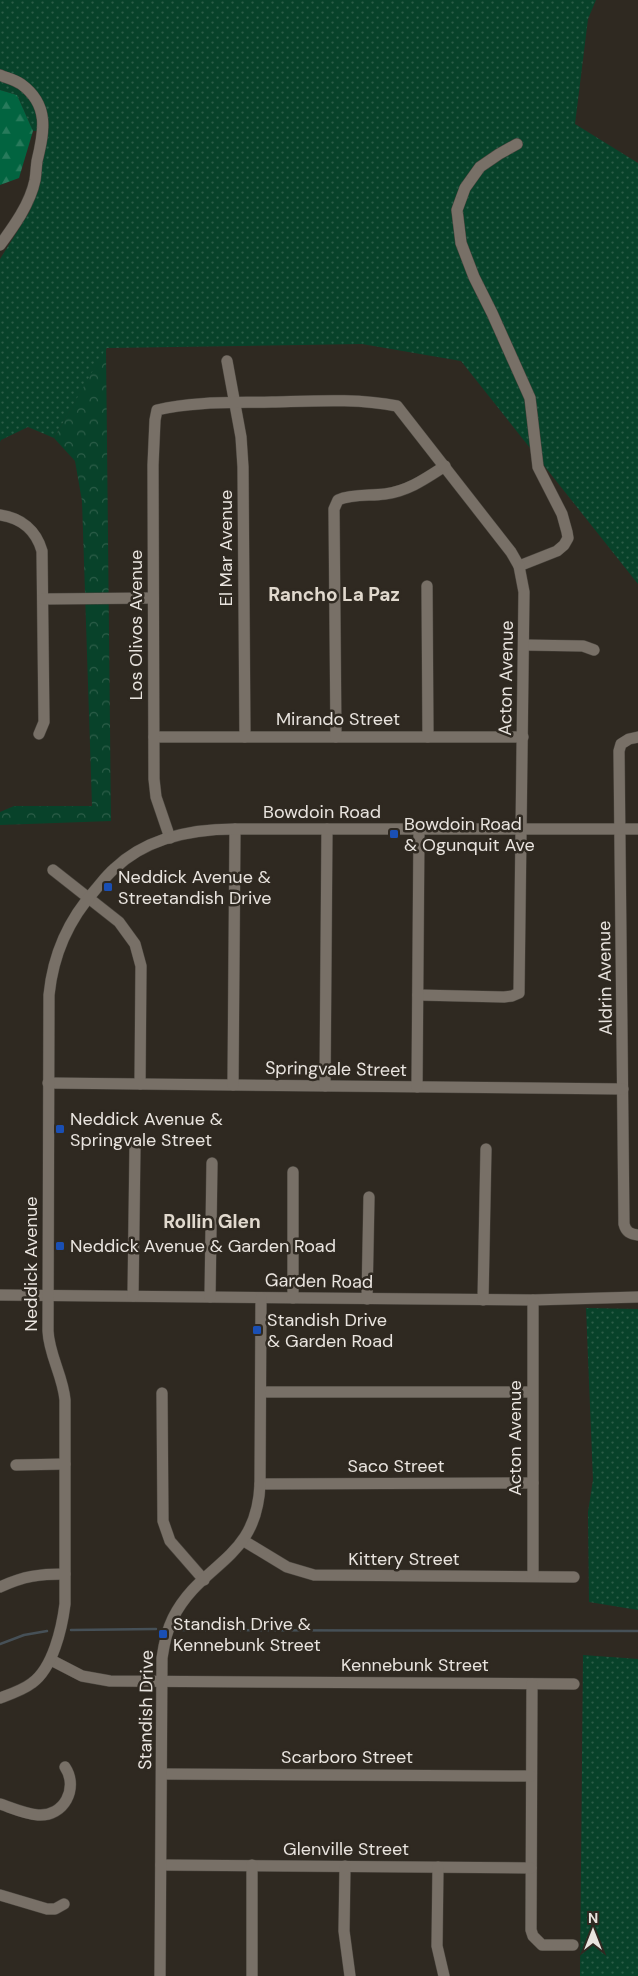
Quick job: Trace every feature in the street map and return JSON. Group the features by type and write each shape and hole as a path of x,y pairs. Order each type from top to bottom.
{"street":[{"path":"0,75 21,84 35,99 41,109 44,122 35,181 29,198 12,229 0,245"},
{"path":"518,144 480,167 465,188 457,210 461,243 474,277 530,398 538,467 562,514 567,532 568,538 557,551 519,566"},
{"name":"El Mar Avenue","path":"227,361 229,379 236,403 243,467 245,737"},
{"name":"Acton Avenue","path":"236,403 365,402 397,406 511,552 519,566 524,592 519,993 504,997 418,995"},
{"name":"Los Olivos Avenue","path":"170,838 154,788 153,460 155,420 158,410 172,407 236,403"},
{"path":"336,737 334,509 338,500 346,497 386,494 407,488 444,466"},
{"path":"0,515 19,520 31,529 37,538 42,556 44,722 38,734"},
{"path":"427,586 428,737"},
{"path":"43,599 153,598"},
{"path":"524,645 583,646 594,650"},
{"name":"Mirando Street","path":"154,737 523,737"},
{"name":"Aldrin Avenue","path":"638,737 629,739 621,744 619,751 624,1217 626,1230 629,1233 638,1235"},
{"path":"233,1085 235,829"},
{"name":"Bowdoin Road","path":"88,898 114,869 142,849 195,831 235,829 638,830"},
{"path":"325,1086 326,829"},
{"path":"416,1087 419,830"},
{"path":"52,870 119,922 135,944 141,966 140,1084"},
{"name":"Neddick Avenue","path":"0,1698 33,1682 50,1660 63,1617 65,1574 64,1392 48,1338 47,1296 49,995 52,970 66,931 73,917 88,898"},
{"name":"Springvale Street","path":"48,1084 623,1089"},
{"path":"133,1296 135,1146"},
{"path":"483,1300 486,1149"},
{"path":"210,1297 212,1163"},
{"path":"293,1172 293,1298"},
{"path":"367,1299 369,1197"},
{"name":"Garden Road","path":"0,1295 483,1300 638,1297"},
{"name":"Standish Drive","path":"160,1976 161,1681 163,1649 169,1627 185,1600 244,1541 257,1511 260,1484 262,1298"},
{"name":"Acton Avenue","path":"533,1300 533,1576"},
{"path":"261,1392 532,1392"},
{"path":"162,1393 163,1521 170,1541 204,1580"},
{"path":"16,1465 65,1464"},
{"name":"Saco Street","path":"260,1484 532,1483"},
{"name":"Kittery Street","path":"244,1541 287,1567 314,1575 574,1577"},
{"path":"0,1587 28,1576 65,1574"},
{"name":"Kennebunk Street","path":"50,1660 82,1676 100,1680 574,1684"},
{"path":"532,1684 531,1930 537,1942 542,1945 573,1945"},
{"path":"0,1804 30,1814 40,1815 53,1812 61,1806 71,1790 71,1778 65,1767"},
{"name":"Scarboro Street","path":"162,1774 531,1776"},
{"name":"Glenville Street","path":"161,1865 531,1868"},
{"path":"252,1866 252,1976"},
{"path":"345,1866 344,1931 350,1976"},
{"path":"438,1867 437,1946 444,1976"},
{"path":"0,1895 47,1909 56,1909 64,1904"}],"green space":[{"path":"0,0 596,0 588,19 575,124 638,163 638,584 461,361 362,344 107,348 54,438 28,427 0,442 0,259 30,211 32,191 47,131 33,131 17,95 0,90"},
{"path":"0,90 17,95 33,131 19,178 0,185"},
{"path":"106,348 111,821 0,825 0,812 14,806 92,806 82,501 75,461 54,438"},
{"path":"586,1308 638,1309 638,1610 589,1602 588,1512 593,1480"},
{"path":"583,1655 638,1659 638,1976 580,1976"}],"waterway":[{"path":"71,1630 156,1629"},
{"path":"180,1630 638,1631"},
{"path":"0,1644 24,1635 47,1631"}],"place":[{"name":"Bowdoin Road & Ogunquit Ave","path":"394,834"},
{"name":"Neddick Avenue & Streetandish Drive","path":"108,887"},
{"name":"Neddick Avenue & Springvale Street","path":"60,1129"},
{"name":"Neddick Avenue & Garden Road","path":"60,1246"},
{"name":"Standish Drive & Garden Road","path":"257,1330"},
{"name":"Standish Drive & Kennebunk Street","path":"163,1634"}],"district":[{"name":"Rancho La Paz","path":"334,594"},
{"name":"Rollin Glen","path":"212,1221"}]}
